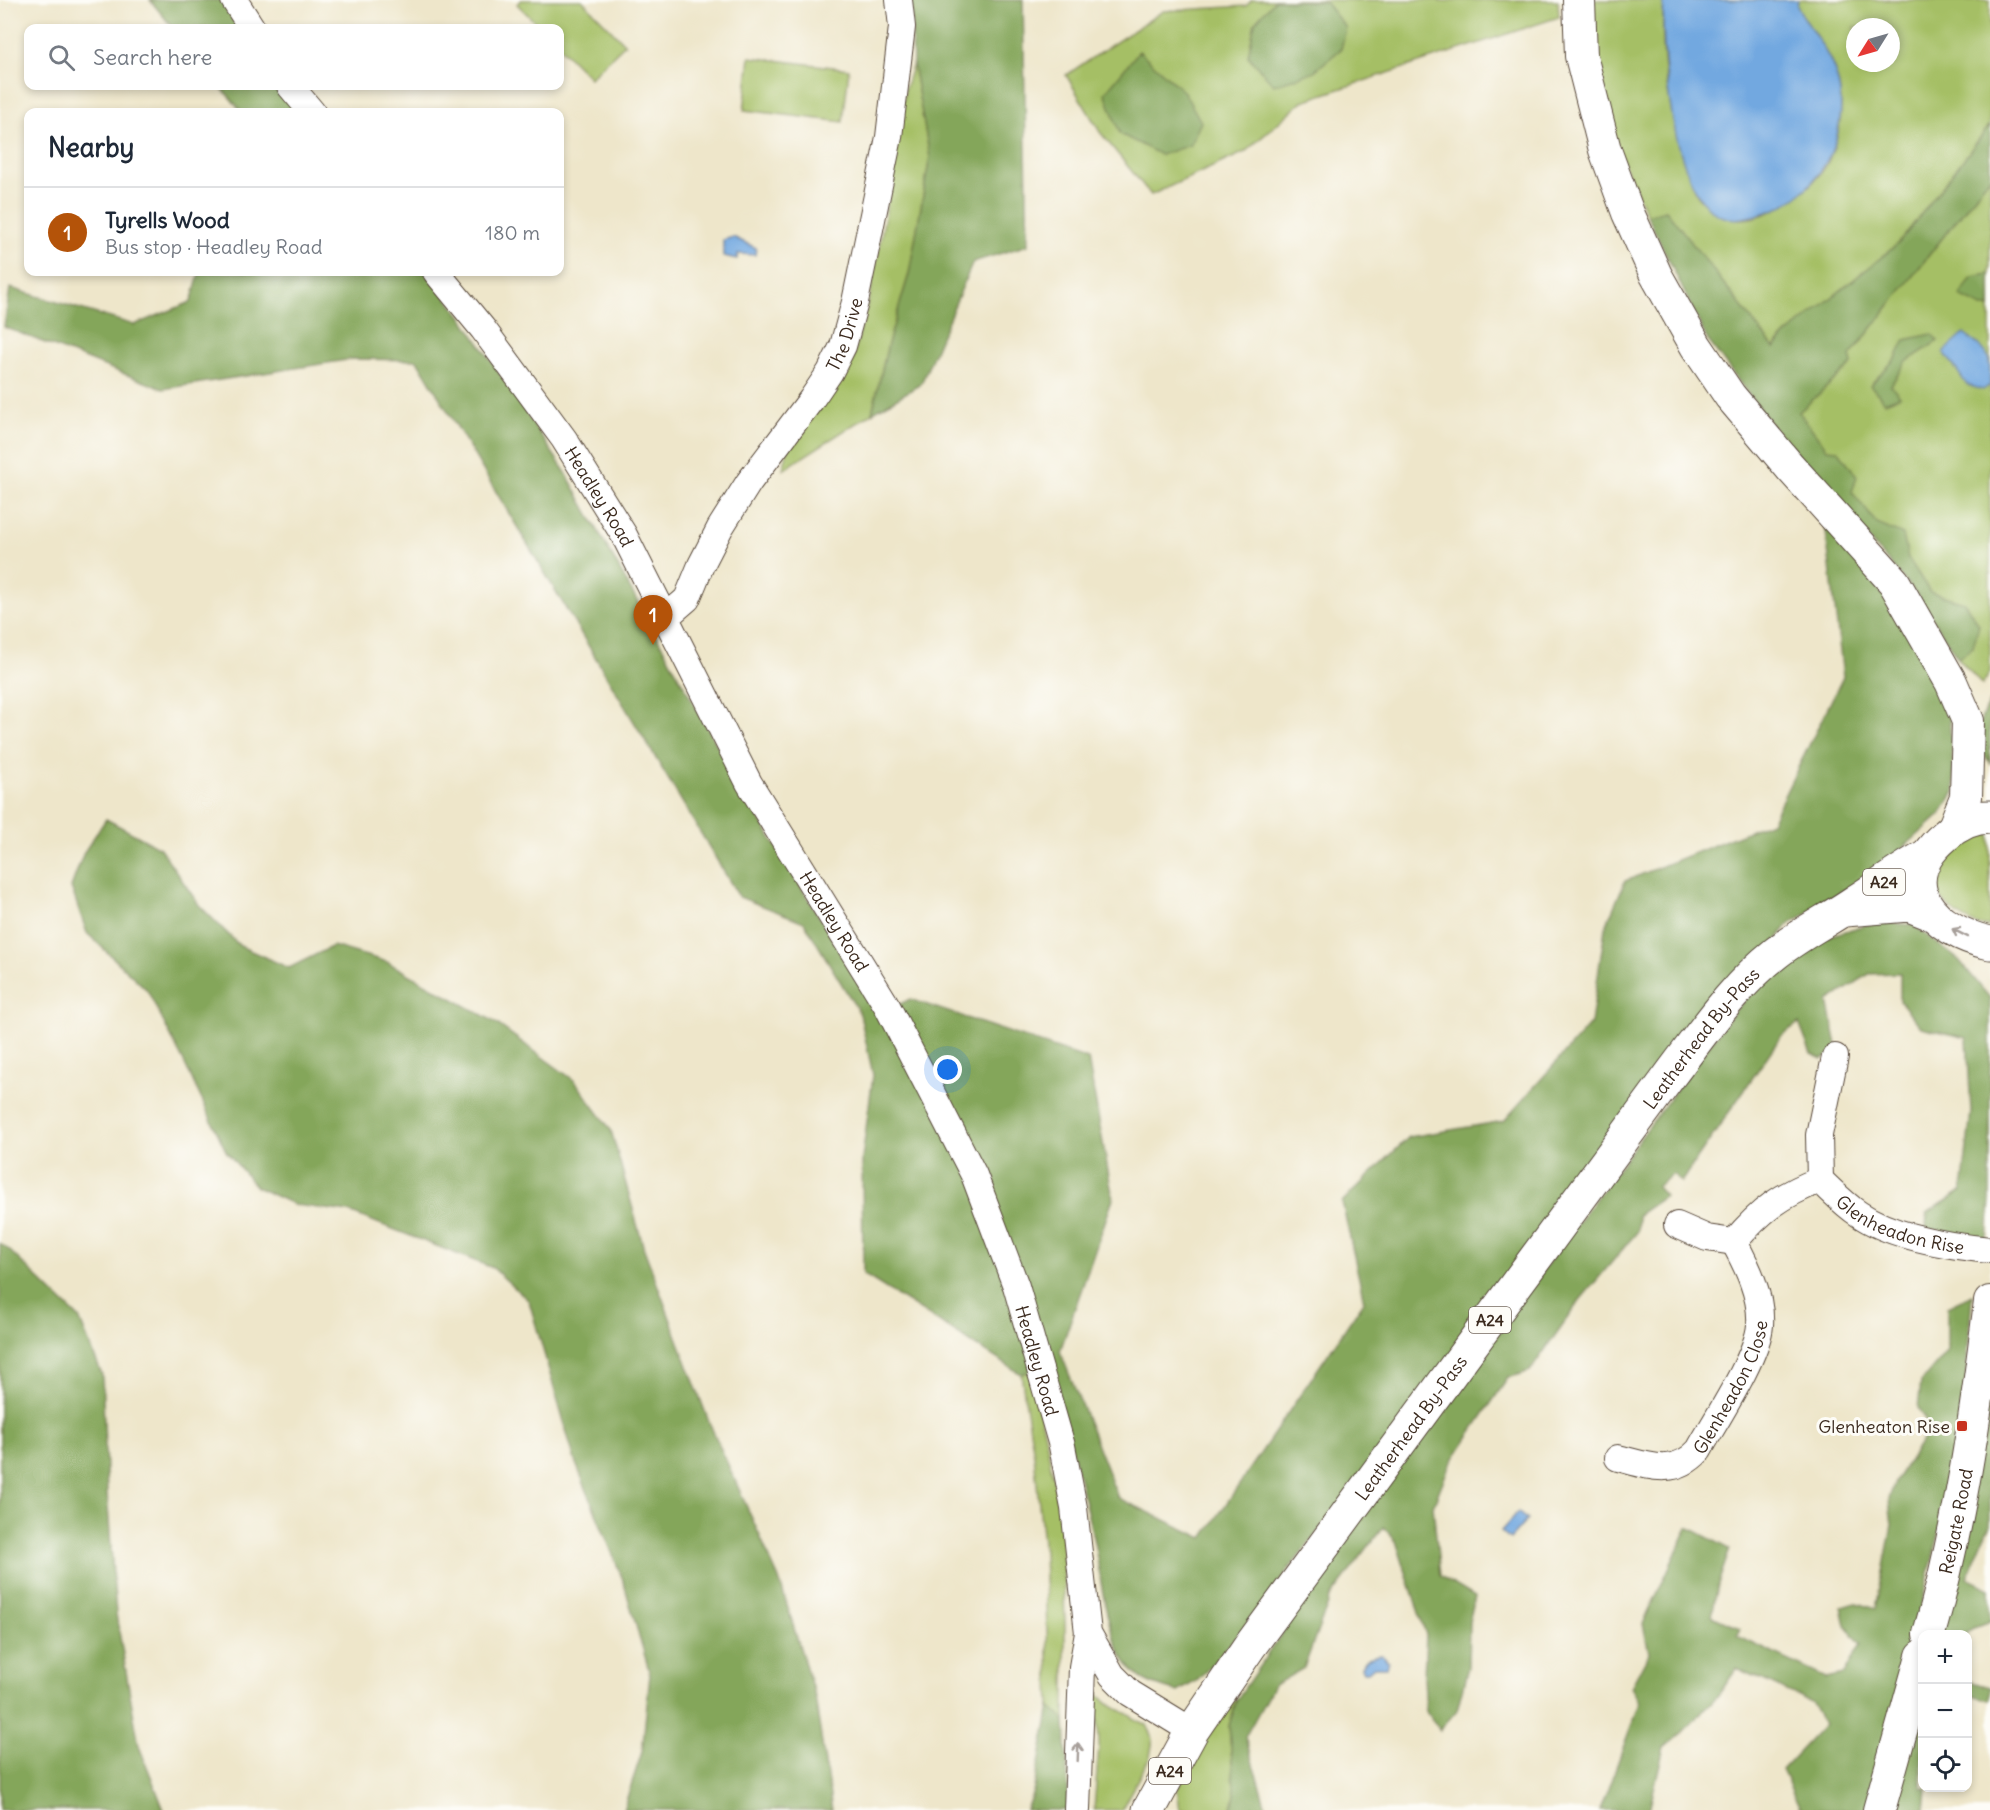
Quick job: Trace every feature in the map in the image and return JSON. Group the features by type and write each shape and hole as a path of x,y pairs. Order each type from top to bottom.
{"highway":[{"path":"1990,817 1978,817 1954,827 1926,856 1918,876 1921,894 1934,915 1953,931 1971,939 1990,943"},
{"name":"Leatherhead By-Pass","path":"1149,1810 1192,1731 1310,1562 1664,1083 1732,995 1774,955 1807,930 1843,910 1906,866 1926,856"},
{"name":"Leatherhead By-Pass","path":"1843,910 1909,904 1934,915"}],"main road":[{"path":"1578,0 1581,56 1605,150 1628,213 1656,275 1696,346 1730,396 1790,467 1894,582 1952,682 1968,721 1966,797 1954,827"},
{"path":"1968,750 1990,778"},
{"name":"Reigate Road","path":"1930,1630 1951,1543 1976,1408 1990,1302"},
{"path":"1879,1810 1918,1674"}],"street":[{"path":"234,0 249,24"},
{"name":"The Drive","path":"665,618 687,599 720,528 749,482 830,372 843,346 855,302 889,137 902,27 899,0"},
{"path":"293,90 309,108"},
{"name":"Headley Road","path":"439,276 483,329 564,439 624,536 749,783 887,1006 974,1175 1016,1286 1062,1446 1074,1508 1088,1633 1082,1666 1077,1810"},
{"name":"Glenheadon Rise","path":"1835,1057 1819,1135 1820,1180 1859,1215 1884,1227 1910,1236 1990,1250"},
{"name":"Glenheadon Rise","path":"1734,1242 1755,1218 1774,1202 1797,1189 1820,1180"},
{"path":"1677,1225 1707,1238 1734,1242"},
{"name":"Glenheadon Close","path":"1618,1458 1667,1467 1680,1466 1691,1459 1699,1450 1739,1378 1756,1343 1760,1325 1752,1281 1734,1242"},
{"name":"Headley Road","path":"1088,1633 1112,1675 1130,1693 1192,1731"}],"green space":[{"path":"150,0 221,0 237,24 170,24"},
{"path":"521,0 582,0 625,44 590,78 564,52 564,24 537,24 517,4"},
{"path":"911,0 1023,0 1028,245 973,262 921,384 872,413 888,344 909,274 930,157 913,64"},
{"path":"1252,0 1440,0 1440,2 1558,0 1559,17 1303,101 1245,152 1151,195 1100,132 1066,75 1163,11 1246,6"},
{"path":"1275,0 1325,2 1346,28 1341,49 1313,72 1274,85 1248,56 1255,22"},
{"path":"1587,0 1664,0 1664,63 1670,104 1692,185 1703,202 1740,219 1765,214 1802,191 1822,172 1836,142 1841,110 1837,78 1825,50 1797,6 1798,0 1990,0 1990,125 1899,243 1773,348 1666,210 1647,215 1617,148 1596,82"},
{"path":"1139,51 1184,92 1201,122 1190,145 1161,155 1120,134 1105,93"},
{"path":"750,57 849,69 843,122 744,110"},
{"path":"913,64 930,157 909,274 888,344 872,413 783,470 789,444 830,395 852,361 871,291 905,89"},
{"path":"223,90 282,90 296,108 239,108"},
{"path":"1990,125 1990,177 1850,356 1852,364 1799,412 1827,449 1838,450 1857,476 1852,492 1877,524 1903,535 1908,558 1930,592 1964,602 1979,625 1973,647 1958,658 1918,596 1777,432 1707,339 1647,215 1666,210 1774,348 1787,334 1899,243"},
{"path":"1990,177 1990,673 1982,685 1958,658 1918,596 1777,432 1852,364 1850,356"},
{"path":"1990,274 1990,307 1982,307 1960,296 1972,277"},
{"path":"199,276 429,276 462,317 566,473 742,790 879,1015 910,999 1088,1059 1113,1199 1060,1351 1118,1498 1203,1538 1364,1301 1342,1202 1409,1137 1504,1121 1591,1023 1605,928 1625,881 1771,822 1843,677 1825,523 1897,612 1948,704 1955,792 1940,815 1883,866 1788,925 1238,1635 1198,1680 1178,1692 1152,1683 1134,1673 1121,1654 1115,1639 1105,1605 1088,1515 1050,1364 1021,1374 863,1274 862,1159 873,1075 860,1014 804,922 739,897 417,360 353,359 163,389 4,327 10,288 134,325 191,302"},
{"path":"1932,334 1938,341 1906,362 1891,385 1900,396 1885,402 1870,385 1896,358 1905,340"},
{"path":"1990,701 1990,763 1981,747 1979,732 1982,717"},
{"path":"106,819 160,848 199,905 240,946 289,968 333,946 387,962 493,1021 575,1081 611,1130 644,1249 709,1422 779,1579 815,1697 832,1810 623,1810 642,1752 650,1674 623,1580 575,1461 529,1301 493,1268 349,1212 295,1205 256,1187 226,1151 147,990 87,933 71,887 84,852"},
{"path":"1990,833 1990,927 1966,920 1951,909 1935,889 1931,870 1970,835"},
{"path":"1875,922 1913,925 1959,960 1990,998 1990,1199 1987,1239 1926,1228 1927,1213 1962,1191 1971,1112 1967,1038 1921,1027 1900,1001 1900,973 1869,974 1828,1001 1838,1050 1822,1059 1811,1054 1799,1023 1782,1035 1681,1182 1673,1174 1657,1187 1665,1196 1638,1215 1638,1231 1580,1300 1530,1371 1508,1378 1450,1464 1433,1506 1440,1576 1475,1597 1469,1622 1468,1667 1457,1710 1440,1730 1426,1712 1424,1677 1426,1635 1396,1541 1383,1527 1330,1598 1304,1668 1274,1685 1245,1737 1267,1810 1231,1810 1235,1795 1229,1726 1237,1699 1370,1504 1735,1010 1774,971 1826,937"},
{"path":"0,1243 79,1318 102,1375 107,1493 116,1614 139,1746 164,1810 0,1810"},
{"path":"1972,1295 1964,1402 1943,1518 1869,1810 1801,1810 1782,1770 1824,1725 1811,1702 1737,1668 1719,1694 1682,1733 1664,1747 1649,1810 1600,1810 1640,1703 1631,1687 1649,1653 1643,1624 1688,1527 1730,1549 1718,1584 1712,1616 1741,1629 1737,1636 1826,1678 1844,1674 1861,1644 1846,1626 1842,1606 1855,1602 1876,1609 1892,1525 1889,1499 1895,1482 1930,1428 1918,1408 1921,1382 1947,1351 1947,1307"},
{"path":"1030,1370 1047,1444 1062,1530 1065,1720 1050,1707 1044,1553 1034,1455 1021,1374"},
{"path":"1990,1376 1990,1524 1967,1578 1990,1589 1990,1621 1969,1630 1936,1630"},
{"path":"1972,1682 1990,1687 1990,1700 1972,1695"},
{"path":"1094,1691 1106,1702 1146,1725 1153,1739 1150,1757 1121,1810 1094,1810 1099,1746 1098,1720 1089,1705 1089,1695"},
{"path":"1918,1696 1918,1792 1927,1792 1925,1810 1886,1810"},
{"path":"1237,1699 1229,1726 1235,1795 1231,1810 1180,1810 1177,1789 1221,1710"},
{"path":"1050,1707 1065,1720 1069,1810 1026,1810 1034,1788"}],"water":[{"path":"1664,0 1798,0 1797,6 1825,50 1834,69 1841,100 1840,122 1835,143 1826,163 1813,181 1797,196 1778,208 1748,217 1726,218 1704,203 1691,181 1680,152 1667,84 1664,51"},
{"path":"733,237 756,248 755,255 738,254 737,259 723,256 723,240"},
{"path":"1964,334 1984,350 1989,359 1990,385 1983,390 1967,385 1944,352"},
{"path":"1518,1512 1527,1520 1510,1539 1501,1531"},
{"path":"1382,1655 1388,1662 1386,1667 1374,1667 1364,1672 1362,1668 1367,1659"}],"place":[{"name":"Tyrells Wood","path":"653,645"},
{"name":"Glenheaton Rise","path":"1962,1426"}]}
